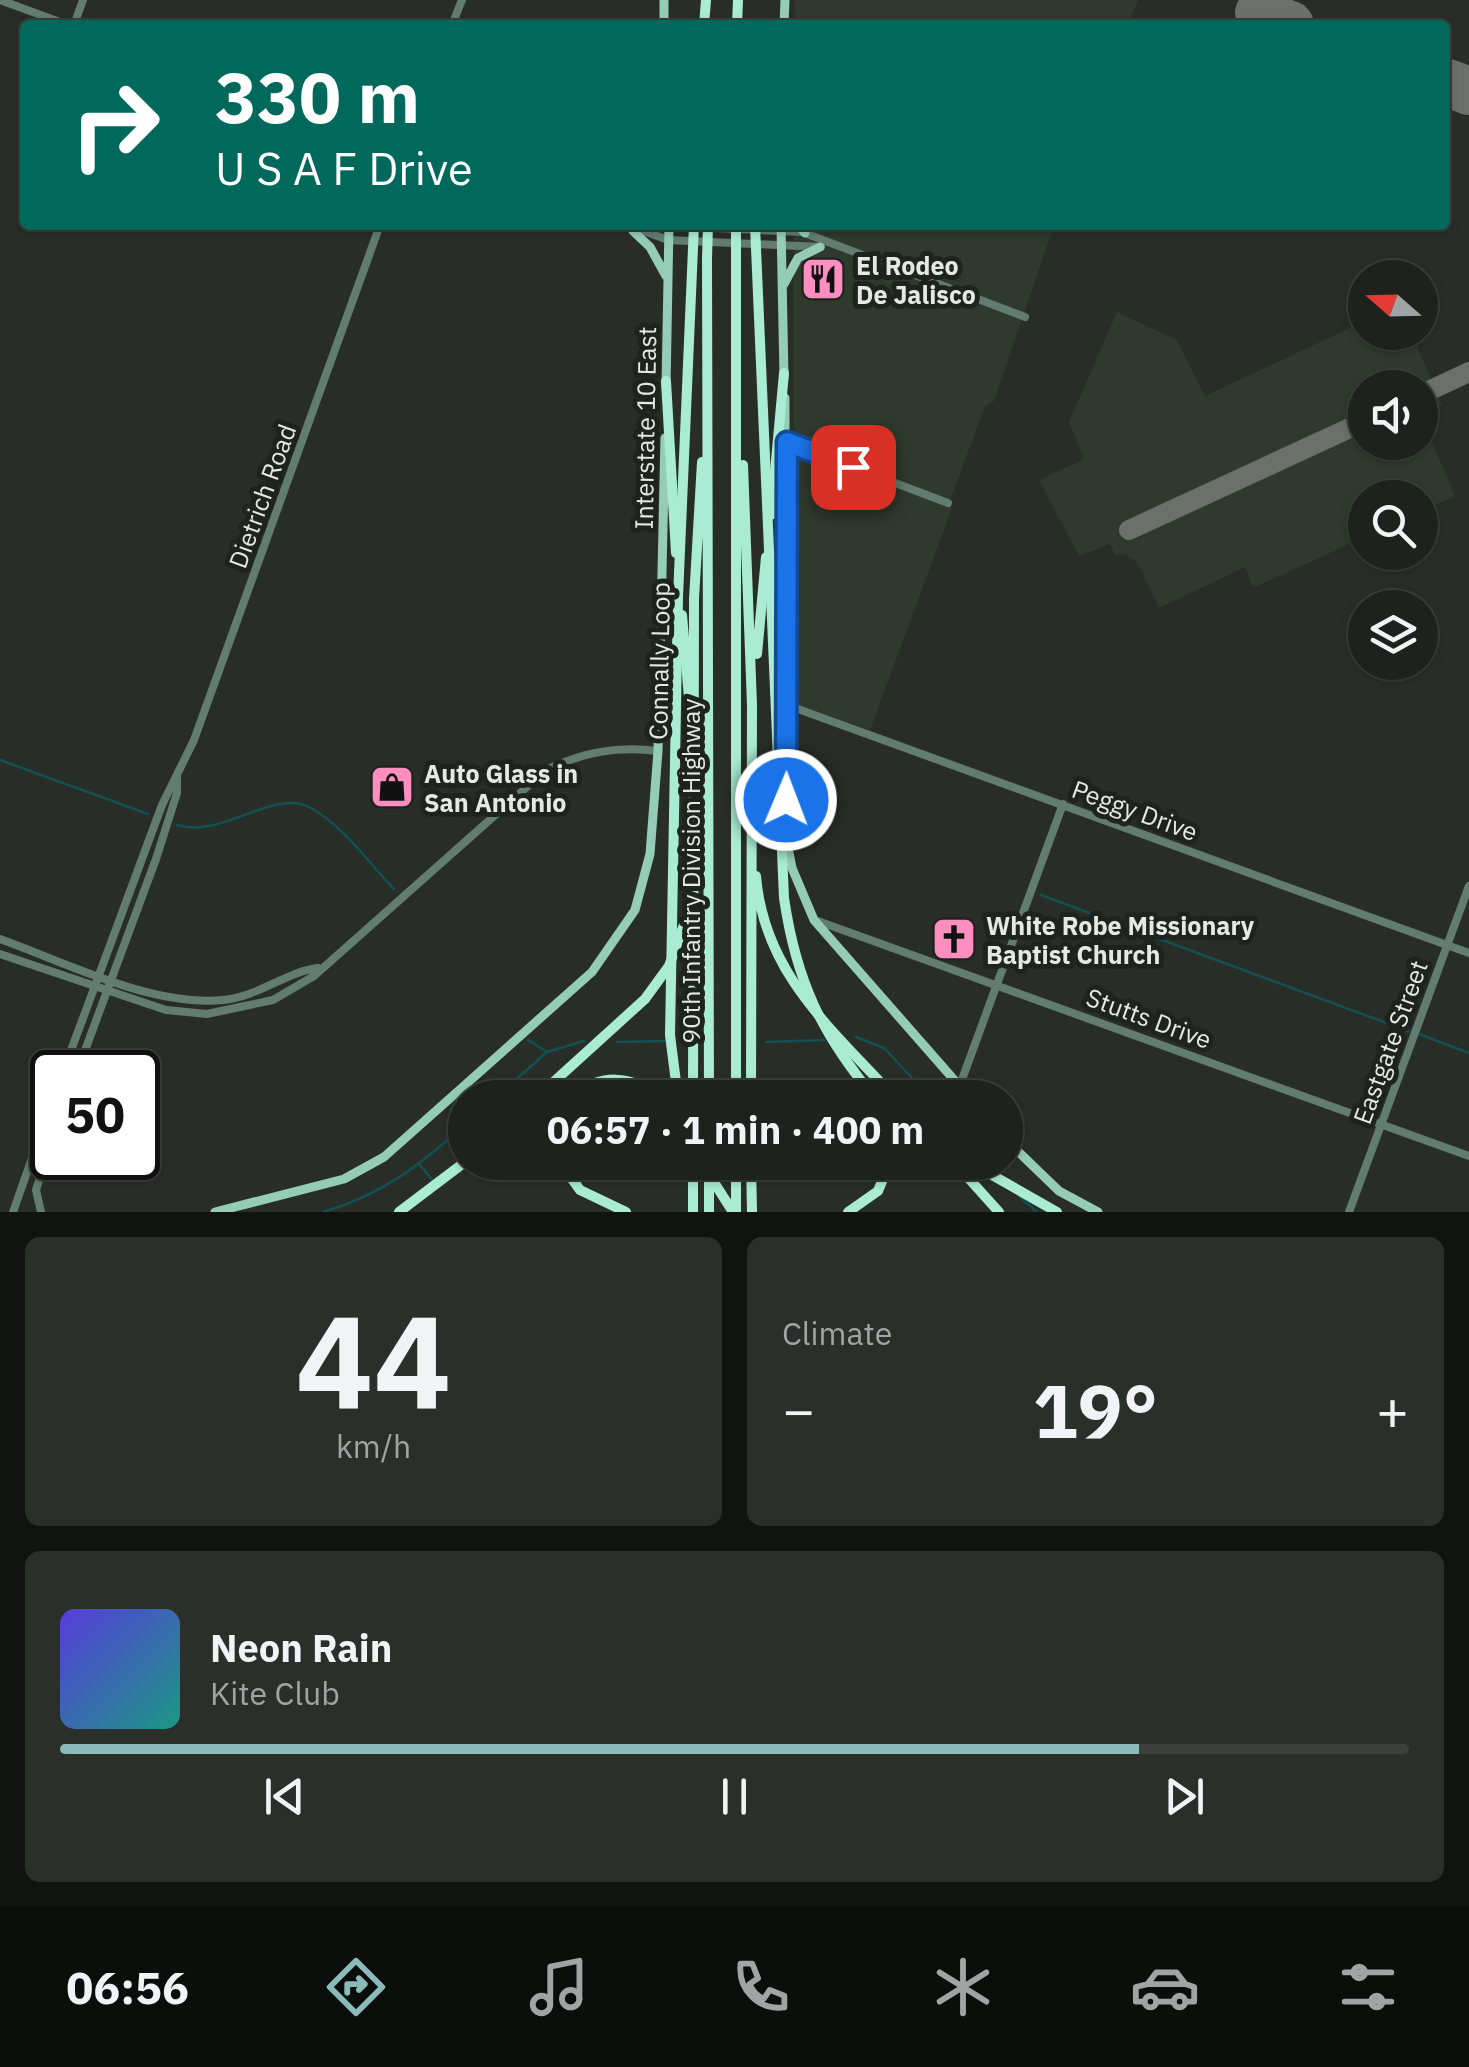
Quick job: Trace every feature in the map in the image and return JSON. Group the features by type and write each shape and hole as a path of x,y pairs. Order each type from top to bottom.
{"highway":[{"name":"Connally Loop","path":"676,1080 670,1035 678,597 694,230"},
{"name":"90th Infantry Division Highway","path":"708,230 709,1080"},
{"name":"90th Infantry Division Highway","path":"736,230 736,1080"},
{"path":"755,230 784,898 791,949 806,994 836,1048 861,1080"},
{"path":"693,1080 694,599 708,346"},
{"path":"737,359 752,705 751,1080"},
{"path":"752,705 784,372"},
{"path":"666,381 686,681 694,728"},
{"path":"752,816 759,908 775,957 800,993 879,1080"},
{"path":"556,1080 645,999 669,966 694,882"},
{"path":"600,1080 627,1080"},
{"path":"399,1212 448,1175"},
{"path":"573,1180 580,1190 626,1212"},
{"path":"689,1180 693,1199"},
{"path":"693,1180 693,1212"},
{"path":"709,1180 709,1212"},
{"path":"713,1180 735,1212"},
{"path":"735,1212 736,1180"},
{"path":"752,1210 754,1180"},
{"path":"848,1212 878,1191 883,1180"},
{"path":"970,1180 999,1212"},
{"path":"1001,1180 1057,1212"}],"main road":[{"path":"632,230 652,250 668,278"},
{"name":"Interstate 10 East","path":"215,1212 344,1179 384,1157 592,972 635,910 645,880 658,751 668,230"},
{"path":"781,230 787,442 785,832 792,868 814,920 955,1080"},
{"path":"783,286 798,258 825,246"},
{"path":"1023,1157 1059,1192 1098,1212"}],"street":[{"path":"0,0 57,20"},
{"name":"Dietrich Road","path":"71,1050 162,805 177,778 378,230"},
{"path":"636,230 668,240 825,246 1025,317"},
{"path":"802,230 825,246"},
{"path":"787,442 948,503"},
{"name":"Peggy Drive","path":"787,705 1469,952"},
{"path":"0,939 174,998 222,1000 261,992 318,968 546,770 568,759 610,749 658,751"},
{"name":"Dietrich Road","path":"85,1050 156,859 177,793 177,778"},
{"path":"962,1080 1063,804"},
{"name":"Eastgate Street","path":"1349,1212 1469,886"},
{"name":"Stutts Drive","path":"814,920 1469,1156"},
{"path":"0,954 153,1008 207,1014 273,1000 314,976 318,968"},
{"path":"13,1212 30,1163"},
{"path":"39,1180 36,1190 41,1212"},
{"path":"22,1186 36,1190"}],"shaded area":[{"path":"795,0 1138,0 1130,20 795,20"},
{"path":"794,230 1052,230 994,401 985,406 948,506 952,508 870,730 794,703"},
{"path":"1117,312 1177,340 1205,396 1348,329 1348,350 1418,350 1427,370 1348,370 1348,460 1438,460 1438,456 1455,496 1438,504 1438,480 1348,480 1348,545 1253,588 1245,567 1159,608 1138,563 1125,554 1115,555 1110,544 1079,556 1039,480 1084,459 1069,422"}],"waterway":[{"path":"0,760 148,814"},
{"path":"177,825 212,825 264,808 296,803 311,808 334,825 394,889"},
{"path":"1041,895 1408,1031"},
{"path":"1419,1034 1469,1053"},
{"path":"856,1037 884,1048 914,1080"},
{"path":"528,1040 547,1052"},
{"path":"766,1042 824,1040"},
{"path":"515,1080 547,1052 584,1041"},
{"path":"617,1042 666,1041"},
{"path":"323,1212 364,1197 399,1177 448,1139"},
{"path":"420,1165 434,1182"},
{"path":"1020,1197 1037,1212"}],"taxiway":[{"path":"1438,387 1469,372"},
{"path":"1129,530 1348,429"}],"runway":[{"path":"1259,13 1277,20"},
{"path":"1450,84 1469,91"}],"place":[{"name":"El Rodeo De Jalisco","path":"823,279"},
{"name":"Auto Glass in San Antonio","path":"392,787"},
{"name":"White Robe Missionary Baptist Church","path":"954,939"}],"route":[{"path":"786,800 787,442 853,467"}]}
